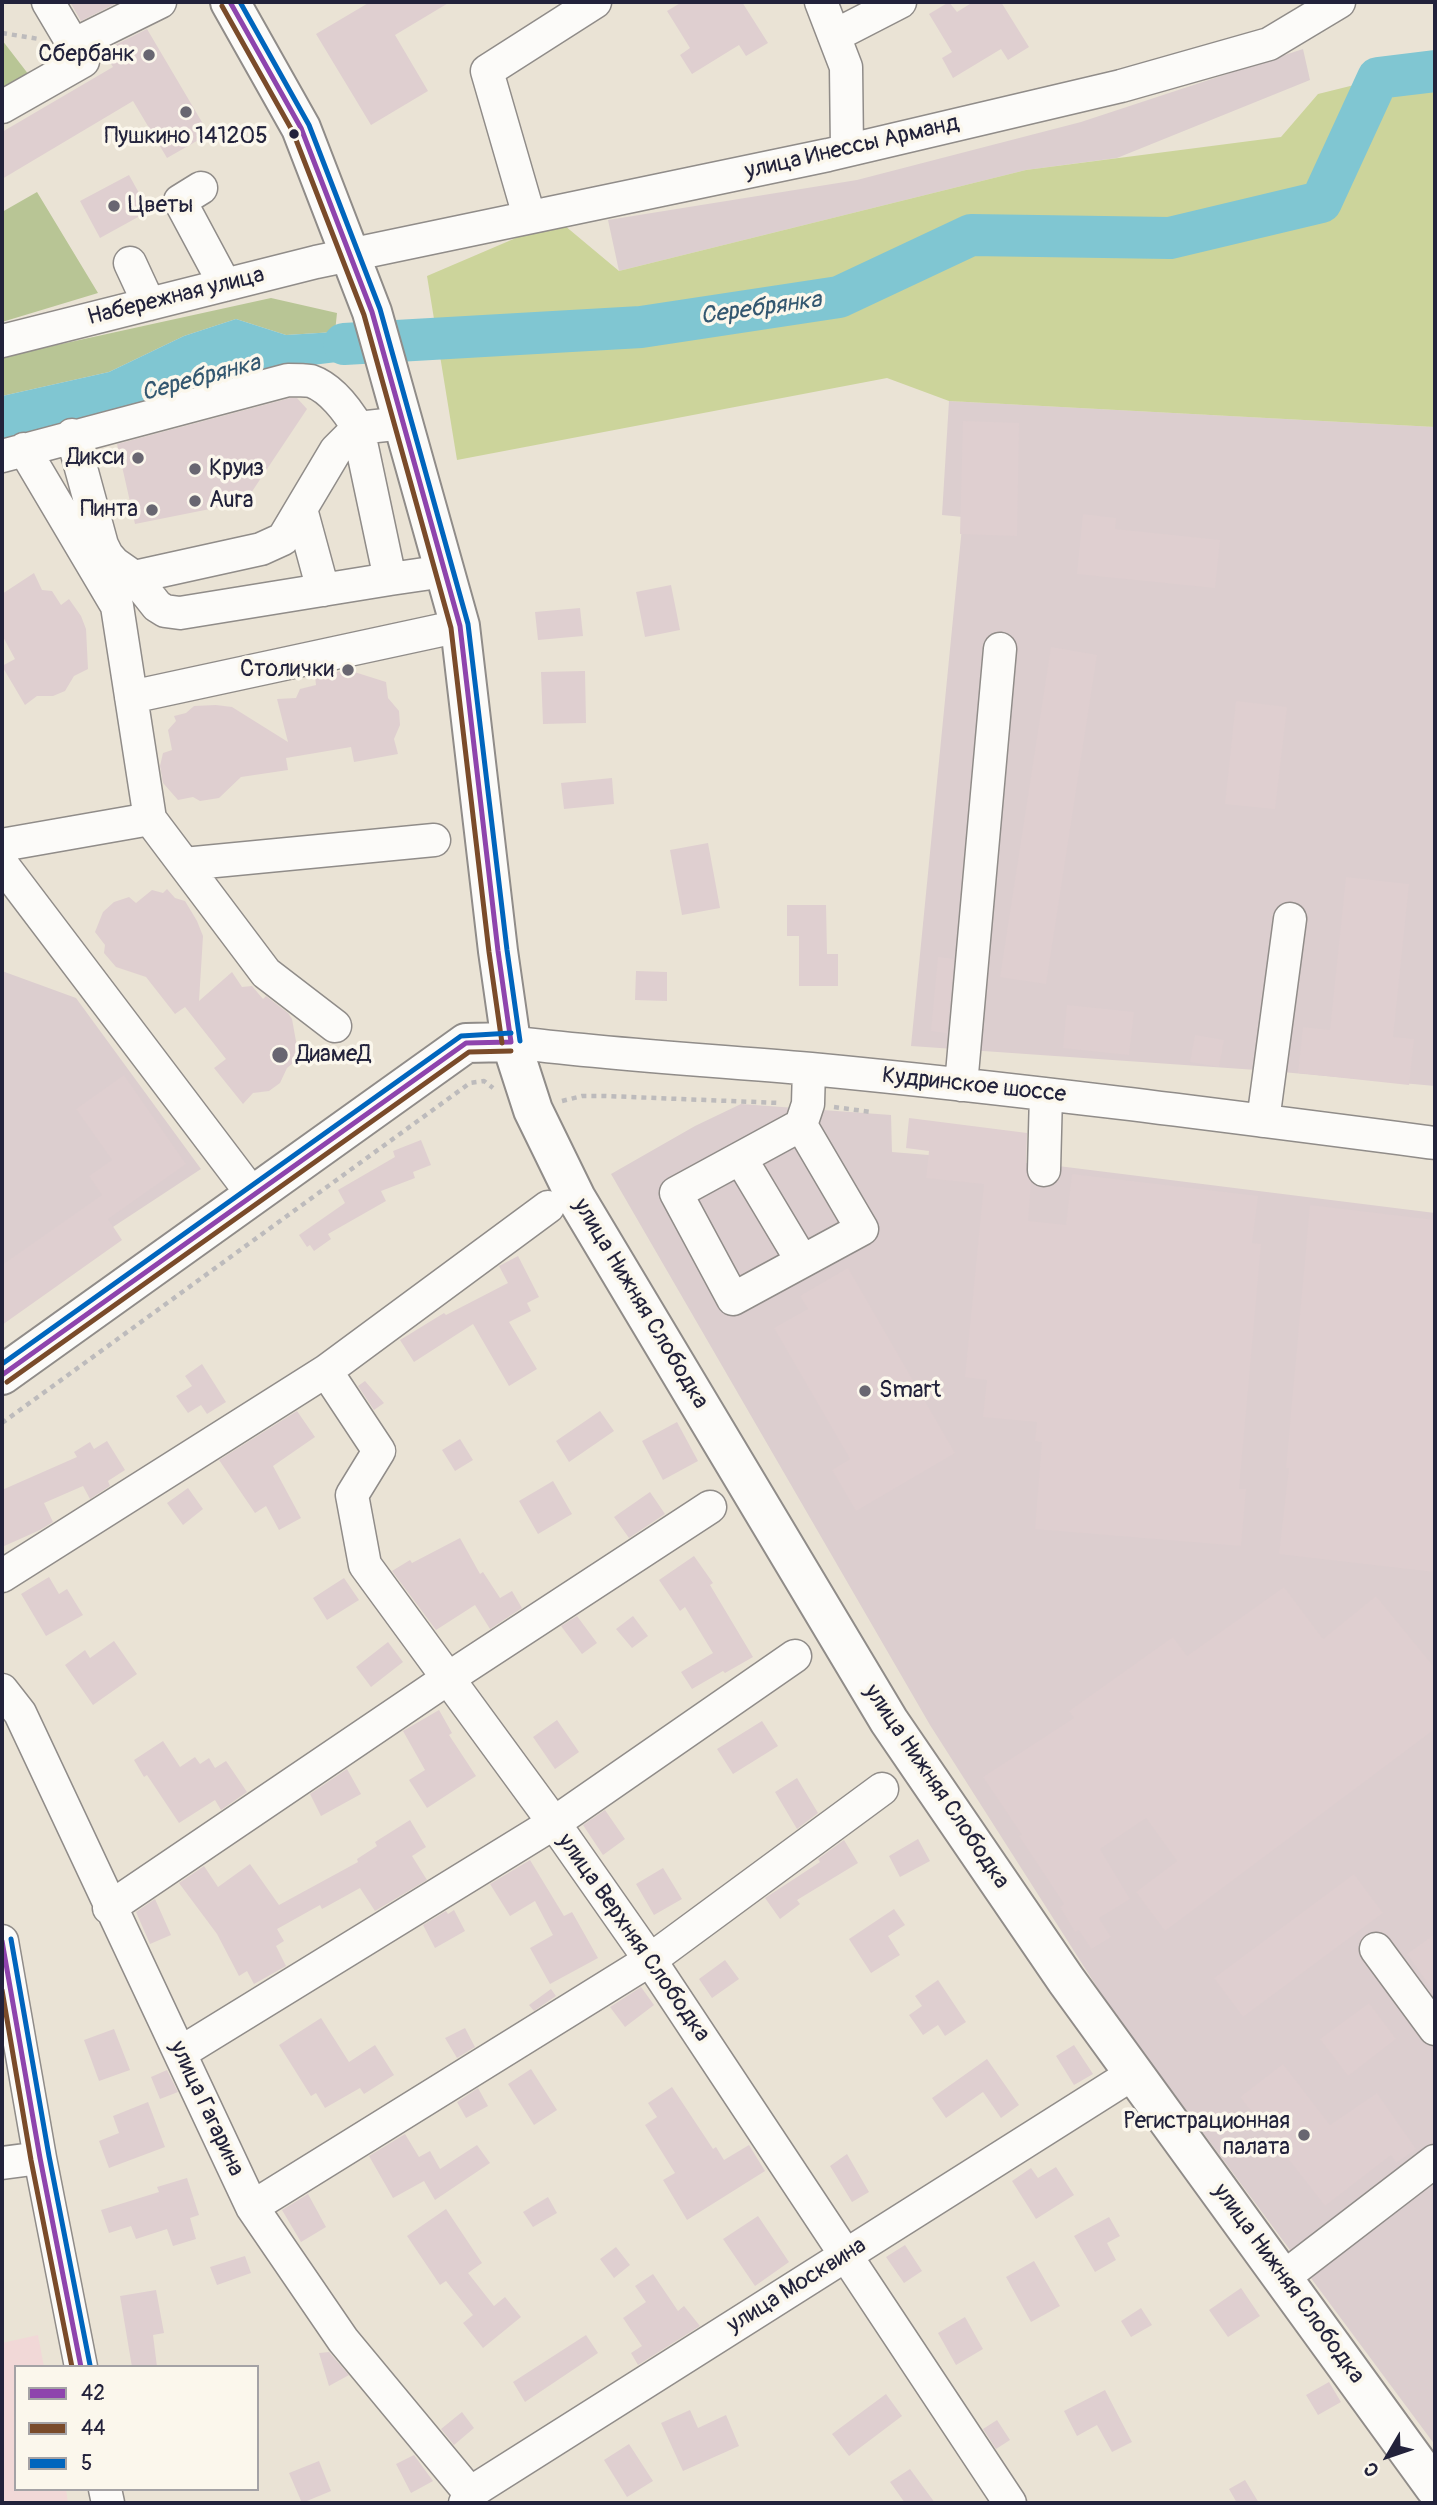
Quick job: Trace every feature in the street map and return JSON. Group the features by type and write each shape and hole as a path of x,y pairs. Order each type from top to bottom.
{"main road":[{"name":"улица Нижняя Слободка","path":"230,2 301,128 351,254 372,312 445,571 460,626 511,1042 533,1110 576,1198 889,1721 1066,1980 1435,2488"},
{"path":"2,1376 466,1043 511,1042"}],"street":[{"path":"2,107 83,61 48,2"},
{"path":"73,45 160,2"},
{"path":"529,216 487,72 595,2"},
{"path":"821,2 846,67 847,150"},
{"path":"834,36 900,2"},
{"name":"улица Инессы Арманд","path":"351,254 847,150 1121,86 1269,44 1339,2"},
{"path":"201,188 180,201 225,285"},
{"name":"Набережная улица","path":"2,341 351,254"},
{"path":"130,263 149,303"},
{"path":"335,1026 266,973 150,818 117,606 13,452 288,380 311,382 329,392 358,428 390,579"},
{"path":"134,577 272,546 283,539 336,450 358,428 404,423"},
{"path":"72,435 102,545 114,563 134,577 157,606 171,613 445,571"},
{"path":"301,509 323,590"},
{"path":"131,697 460,626"},
{"path":"961,1085 1000,649"},
{"path":"2,845 150,818"},
{"path":"184,864 434,840"},
{"path":"2,864 253,1195"},
{"path":"1263,1121 1290,919"},
{"name":"Кудринское шоссе","path":"511,1042 1046,1094 1435,1143"},
{"path":"804,1115 741,1159 676,1193 733,1299 862,1229 804,1115 809,1069"},
{"path":"1044,1170 1046,1094"},
{"path":"741,1159 802,1261"},
{"path":"2,1576 326,1371 548,1207"},
{"name":"улица Верхняя Слободка","path":"326,1371 379,1451 352,1495 365,1565 554,1823 650,1960 1010,2503"},
{"path":"109,1908 447,1679 710,1507"},
{"path":"180,2053 554,1823 795,1656"},
{"name":"улица Гагарина","path":"2,1690 20,1713 109,1908 252,2207 343,2340 467,2498"},
{"path":"252,2207 650,1960 882,1789"},
{"path":"2,1941 40,2158 81,2365"},
{"path":"1376,1949 1435,2029"},
{"name":"улица Москвина","path":"467,2498 1134,2073"},
{"path":"2,2163 40,2158"},
{"path":"1284,2277 1435,2161"}],"path":[{"path":"2,1423 470,1083 484,1081 492,1085 498,1096"},
{"path":"558,1102 582,1096 606,1096 804,1115 871,1112"}],"shaded area":[{"path":"1303,49 1310,80 1117,158 1026,170 619,271 608,220 857,180 1081,122"},
{"path":"949,401 1435,427 1435,1086 1271,1071 911,1046 963,517 942,515"},
{"path":"2,971 76,998 201,1169 2,1300"},
{"path":"741,1104 891,1115 892,1152 1050,1165 1435,1213 1435,2445 1111,2009 930,1725 611,1174 695,1126"},
{"path":"38,2335 44,2365 14,2365 14,2491 66,2491 68,2503 2,2503 2,2343"}],"green space":[{"path":"2,40 29,75 2,90"},
{"path":"1435,65 1435,427 949,401 887,378 457,460 427,276 558,220 619,271 1026,170 1281,137 1318,94"},
{"path":"37,192 98,293 2,322 2,212"},
{"path":"271,298 337,313 335,332 286,335 236,319 184,336 109,372 2,396 2,357"}],"water":[{"path":"236,319 286,335 335,332 370,323 370,358 263,371 2,446 2,396 109,372 184,336"}],"building":[{"path":"70,2 114,2 115,4 81,21"},
{"path":"370,2 450,2 395,35 428,91 371,125 316,34"},
{"path":"682,2 742,2 768,43 746,56 739,45 692,74 680,55 690,48 667,11"},
{"path":"949,2 957,12 973,2 1001,2 1029,47 1008,60 1001,49 953,78 942,58 952,52 929,14"},
{"path":"147,29 209,134 167,158 133,101 2,179 2,132 113,67 103,51"},
{"name":"Цветы","path":"129,175 149,211 100,238 80,201"},
{"name":"Круиз","path":"297,398 307,409 245,502 135,524 117,444"},
{"path":"963,421 1019,423 1017,536 960,534"},
{"path":"1083,514 1116,518 1115,529 1220,540 1215,588 1077,574"},
{"path":"34,573 42,590 52,591 61,605 69,599 81,616 86,629 88,669 74,676 65,691 53,696 37,696 25,705 2,666 15,659 2,635 2,594"},
{"path":"671,585 680,630 645,637 636,592"},
{"path":"580,608 583,636 538,640 535,612"},
{"path":"1051,647 1097,655 1046,984 1000,977"},
{"path":"348,670 386,682 388,698 399,711 400,725 394,739 398,754 354,762 351,747 286,758 288,770 241,777 219,798 200,801 193,797 178,800 163,783 160,766 163,753 172,750 168,730 176,721 174,716 186,713 194,706 232,707 288,742 277,699 296,698 300,689 316,685 315,676"},
{"path":"585,671 586,723 543,724 541,672"},
{"path":"1236,701 1287,707 1275,809 1225,804"},
{"path":"612,778 614,804 564,809 561,783"},
{"path":"708,843 720,908 682,915 670,850"},
{"path":"1346,877 1409,884 1393,1037 1414,1039 1409,1085 1298,1073 1303,1027 1330,1030"},
{"path":"167,889 175,898 185,901 203,936 199,1001 232,972 242,987 252,986 263,999 266,996 292,1019 299,1058 287,1068 280,1083 269,1091 253,1093 243,1104 214,1068 226,1059 185,1007 175,1014 146,977 116,967 104,953 105,945 95,932 103,912 114,902 129,897 136,903 152,890 163,893"},
{"path":"787,905 826,905 827,954 838,954 838,986 799,986 799,936 787,936"},
{"path":"938,957 954,959 947,1033 931,1031"},
{"path":"636,971 667,972 667,1001 635,1000"},
{"path":"1067,1005 1134,1012 1129,1055 1063,1048"},
{"path":"1195,1035 1224,1040 1219,1067 1190,1062"},
{"path":"124,1075 186,1164 108,1219 122,1240 2,1325 2,1265 102,1195 89,1176 112,1160 76,1109"},
{"path":"909,1118 1027,1133 1026,1170 1031,1182 1028,1221 1066,1225 1072,1174 1258,1196 1252,1243 1261,1244 1239,1489 1246,1489 1241,1546 1035,1529 1042,1442 1035,1441 1037,1422 983,1417 987,1380 965,1377 984,1184 926,1178 929,1151 906,1148"},
{"path":"421,1140 431,1165 413,1172 415,1178 381,1191 386,1201 328,1234 331,1239 314,1251 310,1245 307,1247 299,1235 345,1203 338,1190 395,1157 393,1151"},
{"path":"1310,1205 1435,1220 1435,1572 1279,1554 1289,1468 1286,1468"},
{"path":"518,1256 539,1297 527,1303 531,1311 509,1322 537,1369 509,1386 473,1324 414,1362 400,1340 444,1313 446,1315 508,1283 499,1266"},
{"name":"Smart","path":"848,1268 955,1453 856,1511 832,1470 850,1459 774,1328 808,1309 800,1296"},
{"path":"202,1364 226,1402 207,1414 201,1405 188,1413 176,1396 192,1386 185,1376"},
{"path":"365,1381 384,1403 374,1410 358,1386"},
{"path":"297,1411 315,1437 273,1466 301,1518 279,1530 266,1506 255,1513 219,1460"},
{"path":"600,1411 614,1431 569,1462 556,1441"},
{"path":"677,1422 698,1461 663,1480 642,1441"},
{"path":"460,1439 473,1460 455,1471 442,1450"},
{"path":"107,1441 125,1470 108,1481 110,1486 90,1499 83,1486 44,1503 53,1522 2,1547 2,1490 77,1457 74,1452 90,1442 94,1449"},
{"path":"553,1481 572,1514 538,1534 519,1501"},
{"path":"188,1488 203,1509 183,1525 167,1503"},
{"path":"650,1492 665,1514 629,1538 614,1517"},
{"path":"460,1538 480,1574 483,1572 500,1598 512,1591 522,1608 490,1629 475,1605 436,1630 392,1571"},
{"path":"694,1556 713,1583 710,1585 753,1657 692,1689 681,1672 713,1653 685,1607 680,1611 659,1580"},
{"path":"49,1577 59,1594 67,1589 83,1615 46,1636 21,1594"},
{"path":"344,1578 359,1600 327,1620 313,1598"},
{"path":"1284,1587 1323,1639 1376,1596 1435,1668 1435,1729 1165,1931 1136,1892 1177,1861 1146,1818 1100,1849 1130,1899 1099,1918 1111,1937 1091,1949 1079,1930 1075,1932 1060,1907 1064,1904 983,1777 1074,1718 1069,1711 1173,1637 1187,1656"},
{"path":"577,1616 597,1643 582,1654 561,1626"},
{"path":"633,1616 648,1636 632,1648 616,1629"},
{"path":"114,1641 137,1674 93,1705 65,1665 85,1650 90,1658"},
{"path":"388,1642 403,1662 371,1687 356,1667"},
{"path":"439,1710 452,1733 449,1735 476,1776 427,1808 409,1780 425,1770 403,1731"},
{"path":"557,1720 579,1752 555,1769 533,1737"},
{"path":"762,1721 778,1746 733,1774 717,1749"},
{"path":"163,1741 180,1767 195,1757 200,1764 209,1758 215,1768 226,1761 247,1792 221,1810 215,1800 179,1823 134,1760"},
{"path":"347,1769 361,1794 321,1816 310,1794"},
{"path":"797,1778 818,1813 797,1829 775,1792"},
{"path":"605,1810 625,1839 603,1855 583,1825"},
{"path":"410,1820 426,1847 412,1856 427,1880 375,1911 360,1888 322,1909 320,1905 277,1929 284,1941 276,1946 286,1966 254,1984 247,1971 239,1976 217,1934 179,1883 204,1866 218,1887 250,1864 279,1905 358,1862 357,1859 377,1846 375,1842"},
{"path":"918,1839 930,1861 900,1877 889,1856"},
{"path":"844,1840 858,1863 797,1900 800,1904 780,1919 765,1898 820,1862 818,1859"},
{"path":"530,1860 564,1916 572,1912 598,1958 550,1984 530,1948 553,1935 535,1901 510,1916 490,1884"},
{"path":"663,1868 682,1899 654,1915 636,1884"},
{"path":"1354,1874 1383,1913 1243,2017 1214,1978"},
{"path":"155,1899 171,1935 150,1944 136,1912"},
{"path":"894,1909 905,1925 888,1936 900,1955 871,1973 849,1939"},
{"path":"454,1910 465,1931 435,1948 423,1925 446,1911 448,1914"},
{"path":"1435,1934 1435,1994 1407,1954"},
{"path":"725,1960 739,1979 712,1998 699,1979"},
{"path":"938,1980 966,2022 945,2036 938,2025 923,2035 909,2015 922,2006 915,1996"},
{"path":"641,1987 654,2005 625,2027 610,2007"},
{"path":"551,1989 556,1996 534,2011 529,2005"},
{"path":"1369,2003 1396,2039 1348,2076 1320,2039"},
{"path":"321,2018 349,2062 375,2045 394,2075 364,2094 360,2088 325,2108 316,2093 311,2096 279,2045"},
{"path":"465,2028 475,2047 457,2058 445,2038"},
{"path":"114,2029 130,2070 99,2081 84,2040"},
{"path":"1074,2045 1093,2074 1074,2085 1056,2056"},
{"path":"987,2059 1019,2105 1001,2118 983,2092 946,2118 932,2098"},
{"name":"Регистрационная палата","path":"1283,2064 1330,2125 1377,2093 1416,2149 1396,2163 1391,2155 1325,2206 1240,2097"},
{"path":"531,2069 557,2110 534,2125 508,2084"},
{"path":"167,2070 178,2092 160,2099 151,2077"},
{"path":"672,2087 713,2149 716,2147 724,2160 749,2145 765,2171 687,2220 663,2180 675,2173 645,2125 657,2117 648,2103"},
{"path":"478,2088 488,2106 466,2118 457,2102"},
{"path":"148,2102 165,2147 109,2168 99,2141 119,2133 113,2116"},
{"path":"405,2134 419,2157 430,2151 440,2169 477,2145 490,2163 435,2200 424,2181 393,2198 369,2156"},
{"path":"847,2154 869,2192 852,2202 830,2166"},
{"path":"1056,2167 1074,2195 1036,2219 1012,2181 1031,2168 1038,2178"},
{"path":"187,2178 199,2215 190,2218 196,2239 173,2246 167,2229 136,2239 131,2226 109,2233 101,2210 159,2192 157,2187"},
{"path":"308,2194 326,2227 301,2242 282,2210"},
{"path":"548,2197 557,2213 533,2227 523,2212"},
{"path":"446,2209 482,2263 468,2273 494,2306 505,2297 521,2317 483,2348 463,2323 473,2315 446,2281 440,2285 407,2236"},
{"path":"758,2216 789,2262 755,2286 723,2239"},
{"path":"1109,2217 1120,2236 1107,2243 1116,2260 1095,2272 1074,2236"},
{"path":"905,2245 922,2271 904,2283 886,2257"},
{"path":"616,2247 630,2265 614,2278 600,2259"},
{"path":"245,2256 251,2273 217,2285 210,2267"},
{"path":"1034,2261 1060,2306 1031,2322 1006,2277"},
{"path":"653,2274 678,2311 684,2306 700,2326 638,2365 631,2353 642,2346 623,2318 646,2302 635,2286"},
{"path":"1241,2288 1260,2316 1228,2337 1209,2310"},
{"path":"156,2290 164,2333 153,2335 157,2365 132,2365 120,2296"},
{"path":"1141,2308 1152,2325 1131,2337 1121,2321"},
{"path":"965,2317 983,2349 956,2365 938,2333"},
{"path":"586,2335 598,2353 525,2402 513,2382"},
{"path":"329,2352 349,2375 329,2386 319,2353"},
{"path":"1329,2382 1341,2402 1318,2415 1306,2395"},
{"path":"1105,2390 1132,2442 1112,2452 1097,2425 1077,2436 1064,2411"},
{"path":"886,2394 902,2416 849,2456 832,2434"},
{"path":"690,2410 698,2428 726,2415 739,2446 683,2471 661,2423"},
{"path":"462,2412 474,2428 454,2445 441,2429"},
{"path":"997,2420 1010,2440 996,2449 983,2429"},
{"path":"629,2444 653,2481 627,2497 604,2460"},
{"path":"414,2455 433,2481 411,2493 396,2464"},
{"path":"319,2461 331,2491 302,2503 289,2473"},
{"path":"910,2469 935,2503 905,2503 890,2482"},
{"path":"1245,2480 1259,2503 1237,2503 1229,2489"}],"waterway":[{"name":"Серебрянка","path":"344,344 641,327 839,297 971,235 1170,238 1321,202 1378,78 1435,71"}],"transit line":[{"name":"42","path":"230,2 301,128 372,312 460,626 511,1042"},
{"name":"5","path":"240,2 309,125 380,309 468,624 520,1041"},
{"name":"44","path":"222,6 293,132 364,315 451,628 502,1043"},
{"name":"5","path":"2,1364 461,1036 511,1033"},
{"name":"42","path":"2,1375 466,1043 511,1042"},
{"name":"44","path":"7,1382 469,1052 511,1051"},
{"name":"5","path":"11,1939 49,2156 90,2365"},
{"name":"42","path":"2,1941 40,2158 81,2365"},
{"name":"44","path":"2,1990 31,2160 72,2365"}],"place":[{"name":"Сбербанк","path":"149,55"},
{"name":"Пушкино 141205","path":"186,112"},
{"name":"Цветы","path":"114,206"},
{"name":"Дикси","path":"138,458"},
{"name":"Круиз","path":"195,469"},
{"name":"Aura","path":"195,501"},
{"name":"Пинта","path":"152,510"},
{"name":"Столички","path":"348,670"},
{"name":"ДиамеД","path":"280,1055"},
{"name":"Smart","path":"865,1391"},
{"name":"Регистрационная палата","path":"1304,2135"}]}
